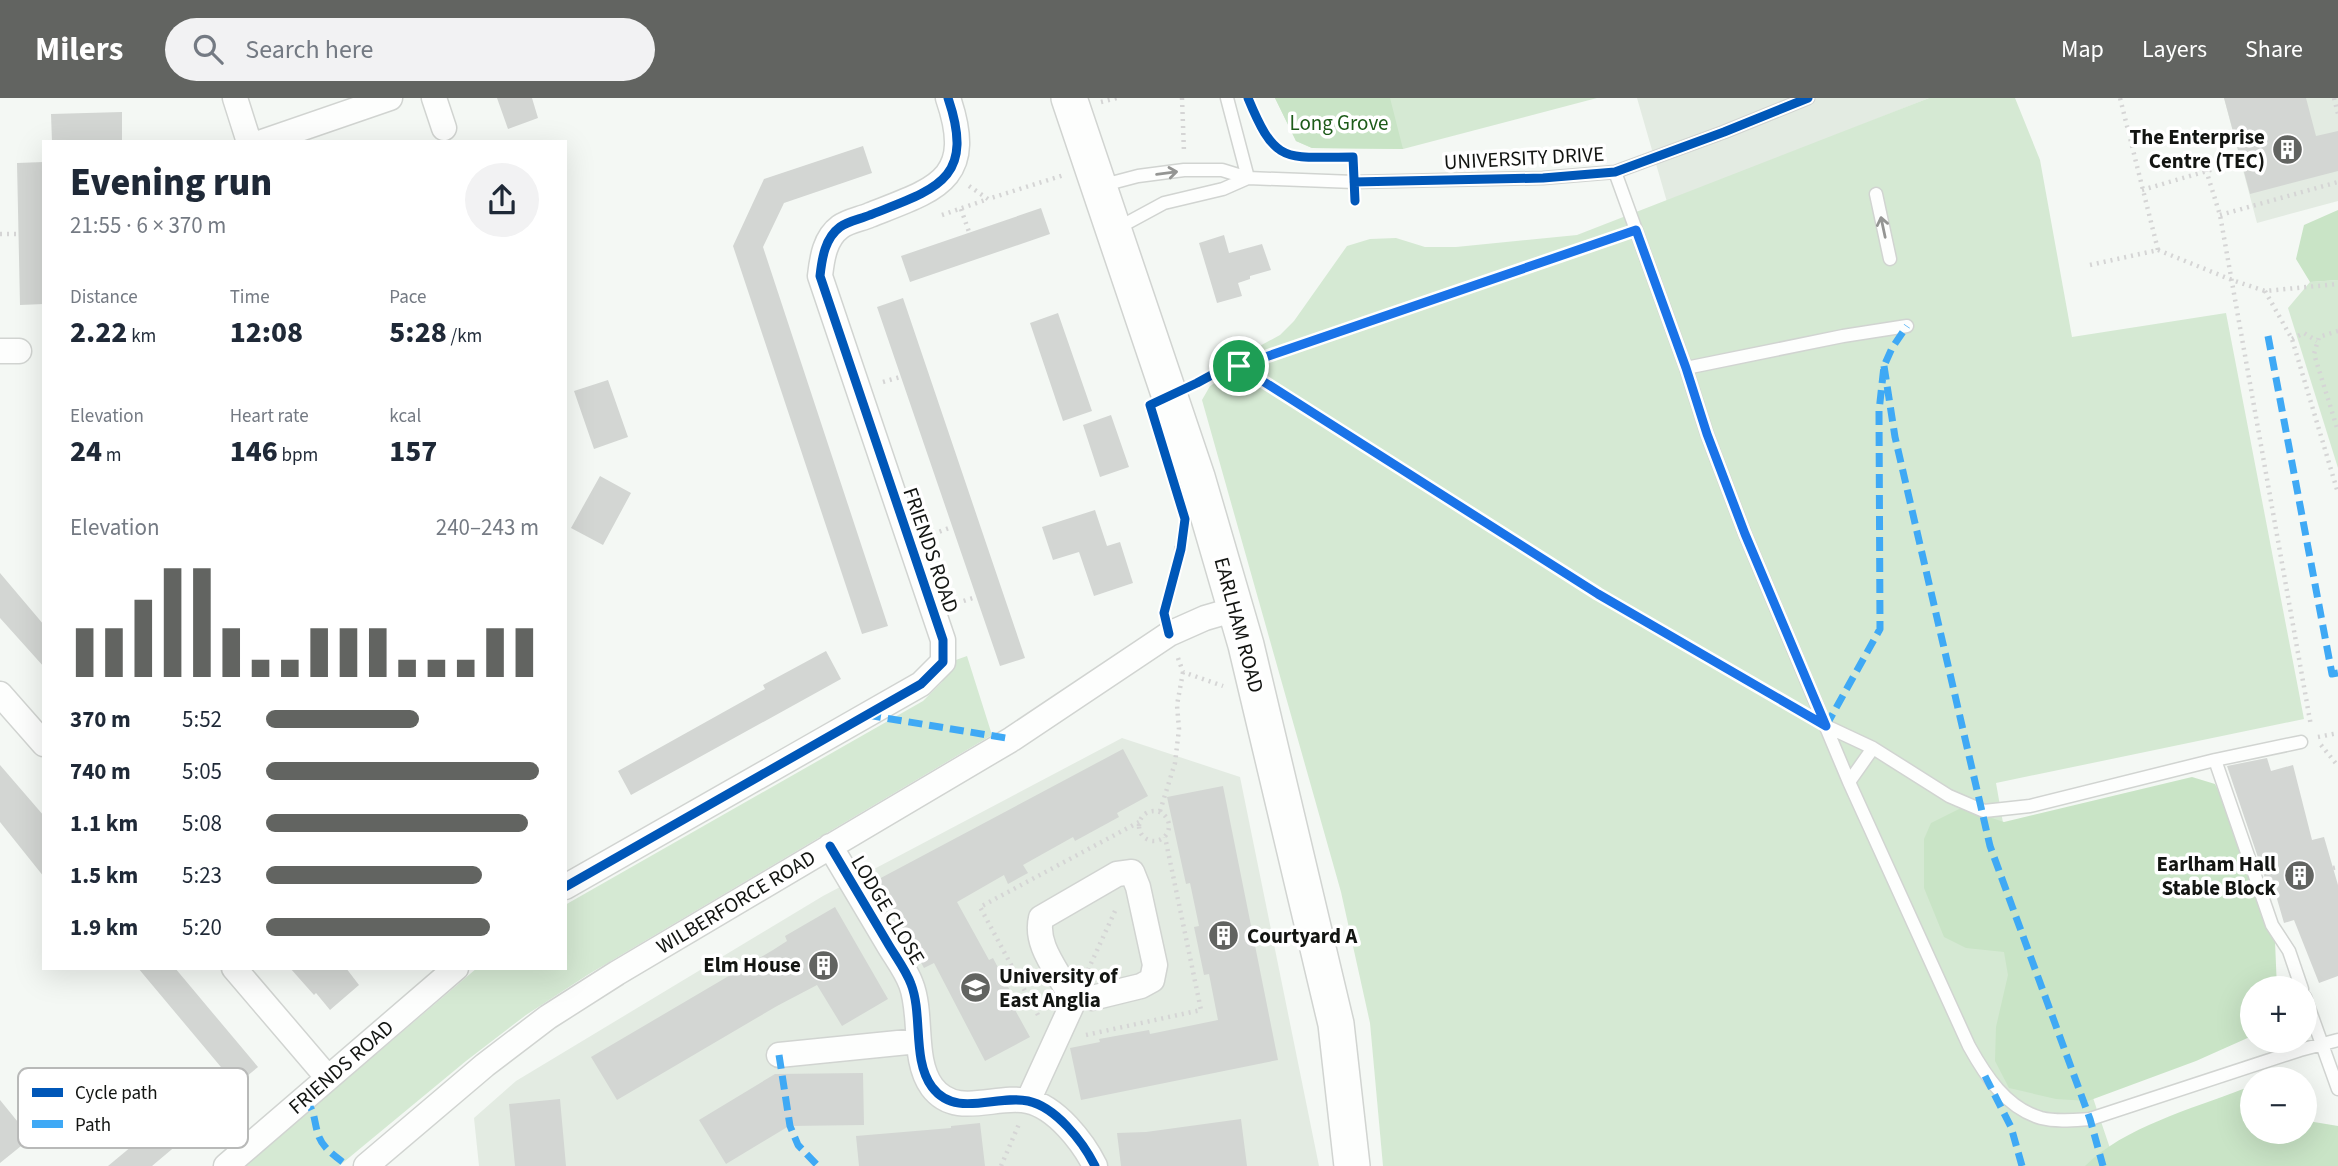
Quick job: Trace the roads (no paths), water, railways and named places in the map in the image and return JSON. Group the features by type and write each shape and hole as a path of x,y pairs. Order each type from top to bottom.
{"main road":[{"name":"EARLHAM ROAD","path":"1069,98 1197,477 1236,609 1336,1024 1352,1166"}],"street":[{"path":"234,98 248,140"},
{"path":"268,140 390,98"},
{"path":"434,98 444,128"},
{"name":"FRIENDS ROAD","path":"567,886 921,684 943,662 943,640 820,276 825,246 840,227 935,188 949,173 957,152 955,120 948,98"},
{"name":"WILBERFORCE ROAD","path":"366,1166 485,1065 548,1017 617,973 1012,739 1169,634 1205,618 1236,609"},
{"path":"0,694 42,742"},
{"name":"LODGE CLOSE","path":"830,846 911,983 919,1017 918,1041 932,1087 949,1102 972,1105 1028,1101"},
{"path":"1132,873 1138,887 1155,965 1152,980 1141,986 1092,998 1077,994 1066,988 1042,944 1038,929 1041,918 1117,874 1132,873"},
{"path":"236,970 328,1078"},
{"name":"FRIENDS ROAD","path":"248,1147 454,970"},
{"path":"1077,994 1028,1101 1064,1123 1087,1149 1095,1166"},
{"path":"779,1055 918,1041"},
{"name":"FRIENDS ROAD","path":"226,1166 247,1148"}],"lane":[{"path":"1227,98 1248,178"},
{"name":"UNIVERSITY DRIVE","path":"1100,186 1138,176 1184,170 1222,170 1248,178 1354,182 1543,178 1615,172 1808,98"},
{"path":"1615,172 1707,434 1741,521 1849,782 1985,1076 2007,1098 2032,1115 2059,1120 2090,1119 2338,1040"},
{"name":"UNIVERSITY DRIVE","path":"1114,230 1164,203 1223,189 1248,178"},
{"path":"1876,194 1889,259"},
{"path":"1686,368 1906,326"},
{"path":"1826,726 1873,748 1949,796 1984,811 2030,806 2215,760 2301,742"},
{"path":"1849,782 1873,748"},
{"path":"2215,760 2272,925 2289,951 2298,976"},
{"path":"2317,1031 2338,1089"}],"place":[{"name":"The Enterprise Centre (TEC)","path":"2288,149"},
{"name":"Earlham Hall Stable Block","path":"2299,876"},
{"name":"Courtyard A","path":"1224,936"},
{"name":"Elm House","path":"824,965"},
{"name":"University of East Anglia","path":"976,988"}],"park label":[{"name":"Long Grove","path":"1339,123"}]}
